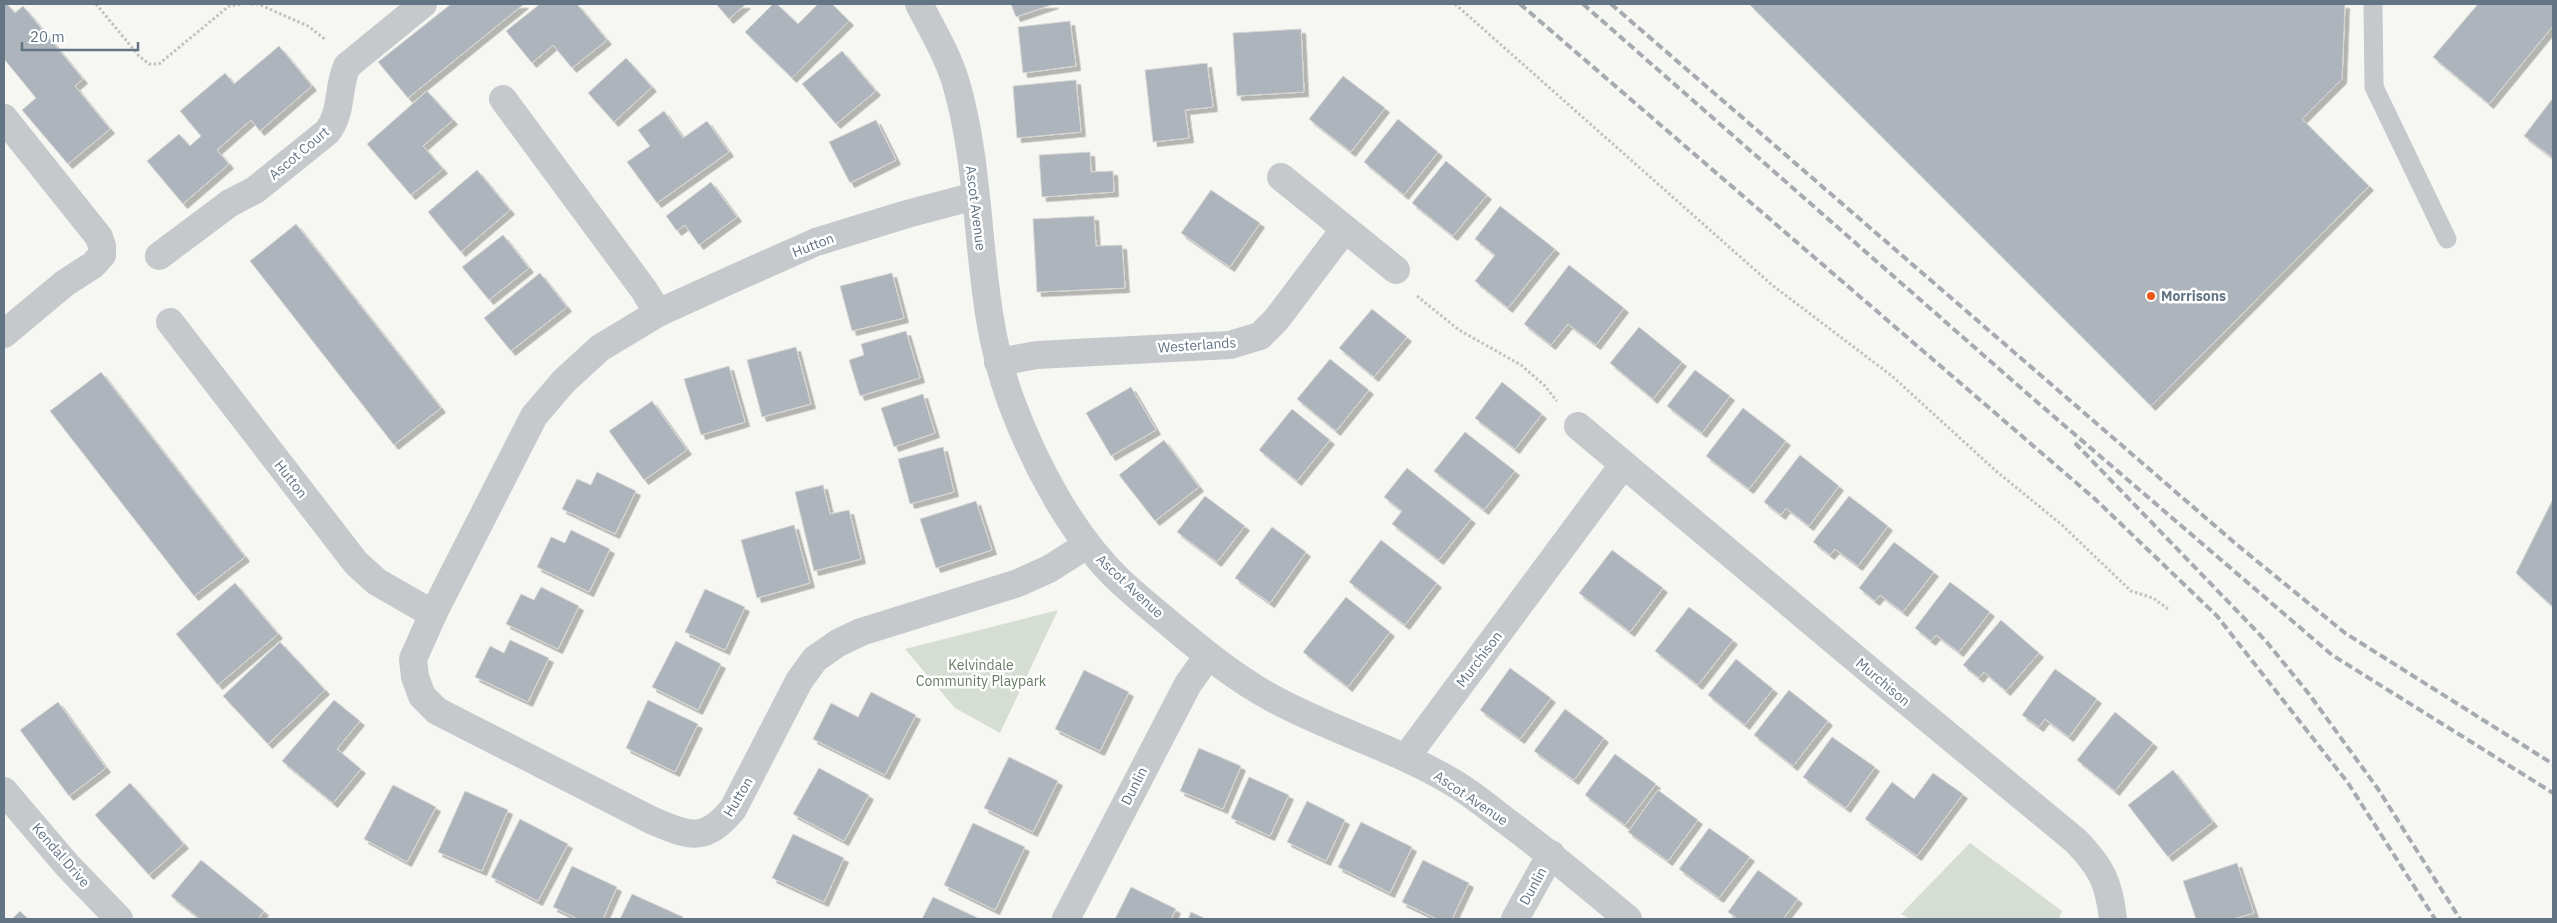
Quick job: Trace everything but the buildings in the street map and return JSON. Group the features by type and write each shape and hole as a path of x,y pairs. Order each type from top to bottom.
{"street":[{"path":"347,66 423,4"},
{"name":"Ascot Avenue","path":"919,4 956,80 965,123 987,306 998,362 1011,402 1030,444 1057,498 1088,545 1119,580 1208,656 1270,697 1331,727 1406,756 1459,786 1550,854 1628,919"},
{"name":"Ascot Court","path":"159,256 230,203 255,190 327,132 334,123 339,110 343,74 347,66"},
{"path":"502,99 644,290 658,313"},
{"path":"4,118 99,237 102,255 93,265 65,283 4,334"},
{"path":"1282,177 1344,230 1396,270"},
{"name":"Hutton","path":"975,196 907,214 816,242 658,313 600,348 564,381 534,416 432,614 413,659 415,677 422,696 436,711 651,820 684,834 705,832 720,825 733,809 799,681 815,659 838,643 861,632 1018,583 1049,569 1088,545"},
{"name":"Westerlands","path":"998,362 1037,355 1230,345 1260,336 1276,320 1344,230"},
{"name":"Hutton","path":"170,322 356,563 376,582 432,614"},
{"name":"Murchison","path":"1578,426 2076,840 2091,856 2106,880 2114,919"},
{"name":"Murchison","path":"1406,756 1623,465"},
{"name":"Dunlin","path":"1066,919 1179,700 1208,656"},
{"name":"Kendal Drive","path":"4,791 68,865 119,919"},
{"name":"Dunlin","path":"1515,919 1550,854"}],"lane":[{"path":"2372,4 2374,87 2447,239"}],"path":[{"path":"96,4 139,56 149,64 159,64 229,6 242,4"},
{"path":"251,4 258,4 308,26 326,40 347,66"},
{"path":"1455,4 1772,285 1892,376 1996,471 2062,525 2131,591 2153,598 2168,609"},
{"path":"1396,270 1418,296 1459,330 1520,365 1544,385 1578,426"}],"green space":[{"name":"Kelvindale Community Playpark","path":"1058,610 1000,733 955,708 905,649"},
{"path":"1970,843 2062,911 2059,919 1910,919 1901,914"}],"railway":[{"path":"1520,4 2095,499 2217,616 2348,783 2435,919"},
{"path":"1583,4 2030,396 2332,655 2553,793"},
{"path":"1611,4 2236,544 2345,633 2553,764"},
{"path":"2075,443 2265,640 2309,694 2378,789 2460,919"}],"place":[{"name":"Morrisons","path":"2151,296"}]}
